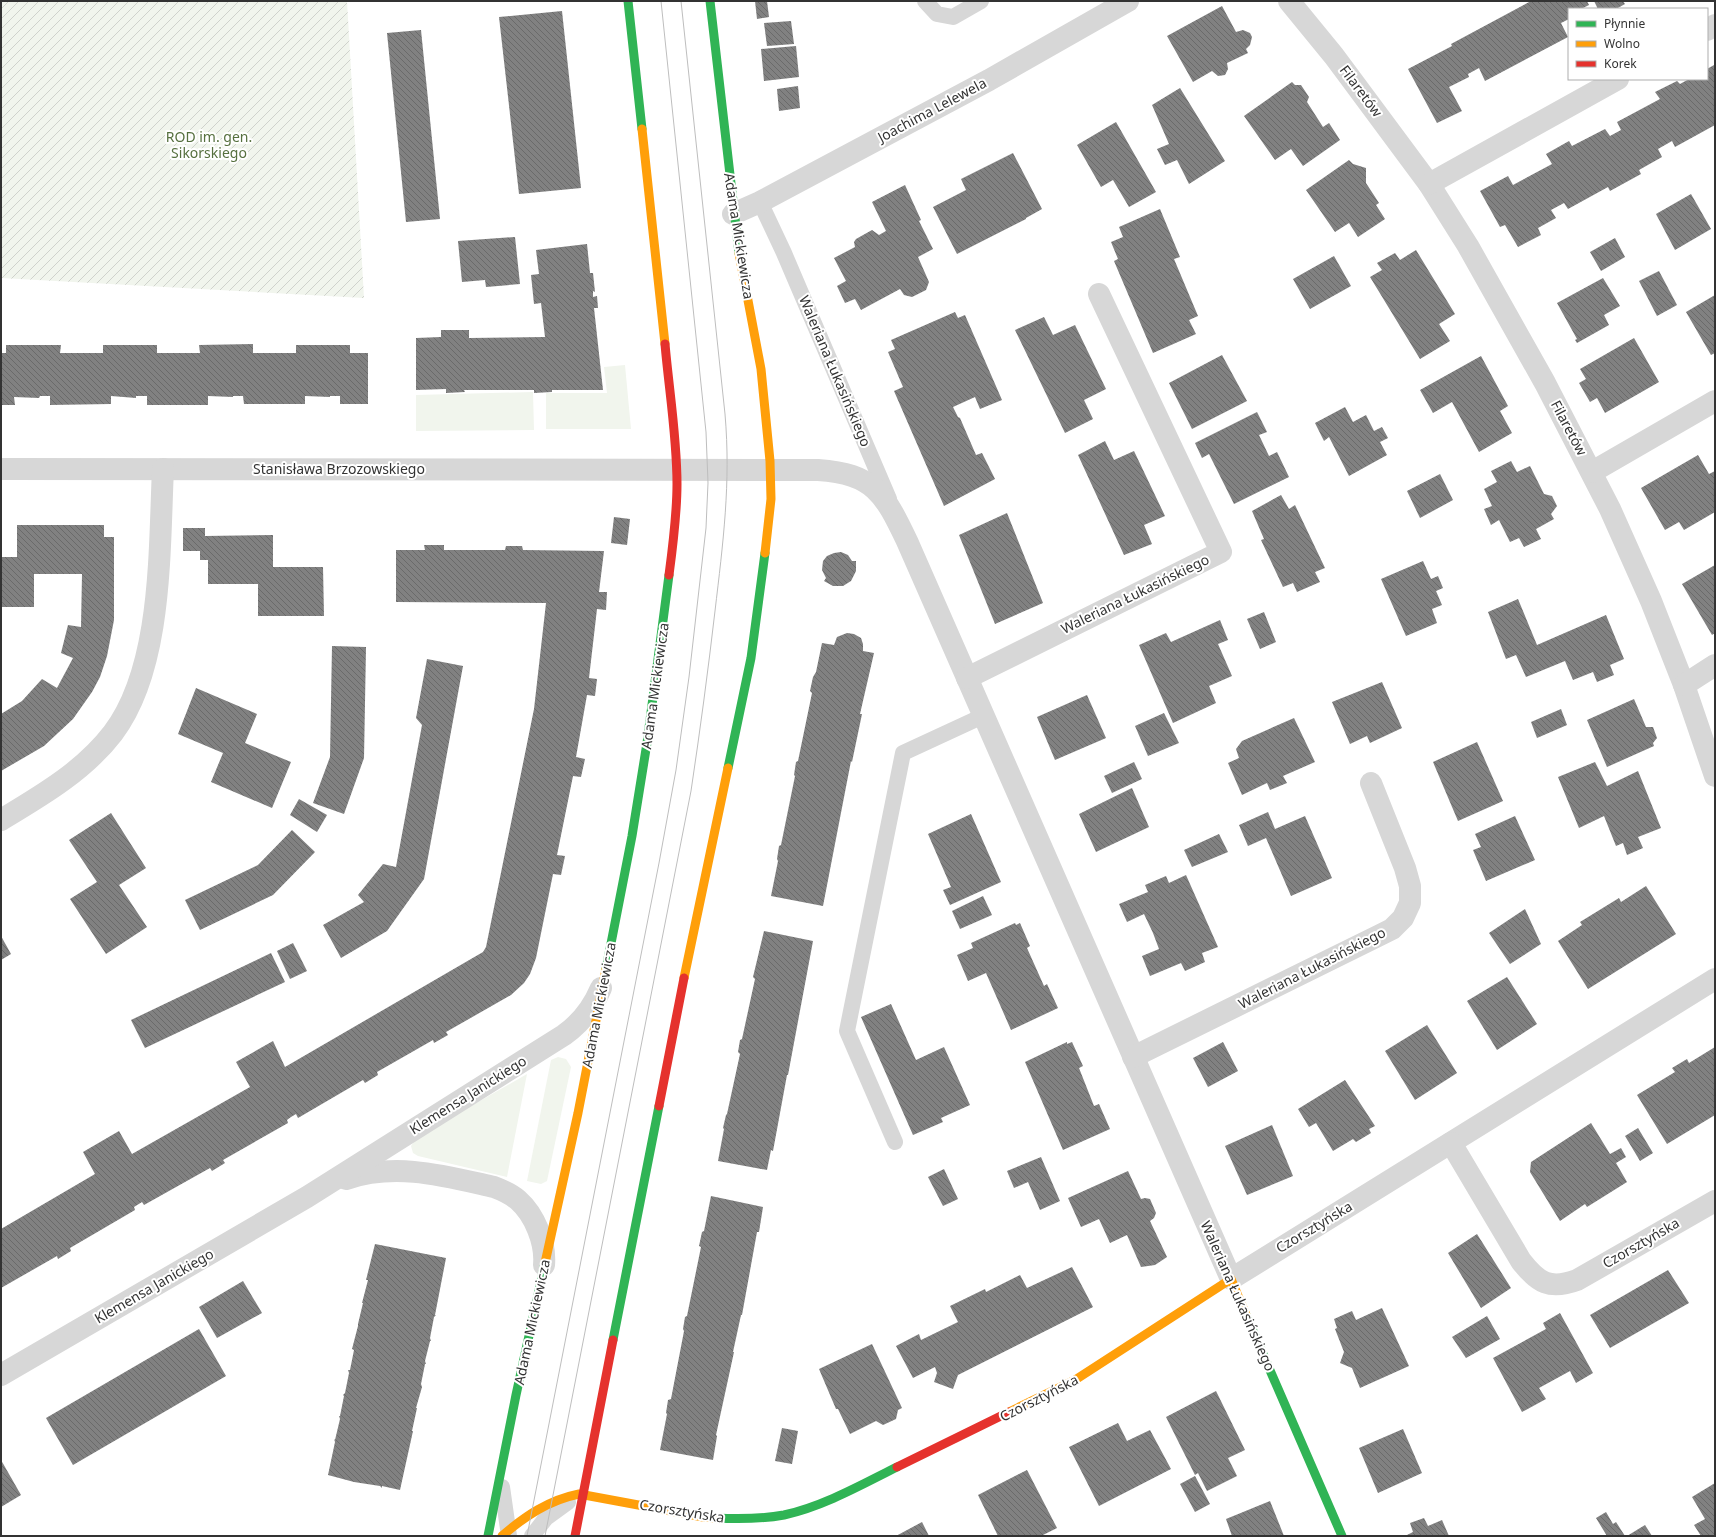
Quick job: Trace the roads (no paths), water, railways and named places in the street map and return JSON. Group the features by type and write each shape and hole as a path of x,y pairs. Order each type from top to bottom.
{"street":[{"name":"Adama Mickiewicza","path":"488,1536 575,1128 632,836 648,743 674,536 676,470 674,435 628,1"},
{"name":"Adama Mickiewicza","path":"575,1536 699,904 752,653 763,575 771,499 770,470 761,369 733,214 710,1"},
{"name":"Filaretów","path":"1289,1 1334,56 1429,184 1468,246 1505,312 1592,472 1651,601 1684,685 1715,776"},
{"name":"Joachima Lelewela","path":"733,214 760,202 988,80 1120,3"},
{"path":"1429,184 1616,80"},
{"name":"Waleriana Łukasińskiego","path":"967,678 1221,552 1099,294"},
{"path":"1592,472 1715,401"},
{"name":"Stanisława Brzozowskiego","path":"1,469 676,470"},
{"path":"1,820 68,777 92,756 113,733 129,705 141,676 149,645 156,604 163,469"},
{"path":"676,470 770,470"},
{"name":"Waleriana Łukasińskiego","path":"770,470 835,471 852,475 876,488 885,499 907,541 1231,1279 1342,1536"},
{"path":"1684,685 1715,665"},
{"name":"Waleriana Łukasińskiego","path":"1133,1057 1392,929 1403,918 1410,903 1410,886 1405,868 1372,783"},
{"name":"Klemensa Janickiego","path":"1,1375 307,1196 569,1032 578,1024 593,1004 600,990 606,972"},
{"name":"Czorsztyńska","path":"583,1494 693,1516 720,1519 770,1517 812,1507 839,1496 1075,1380 1231,1279 1715,979"},
{"name":"Czorsztyńska","path":"1451,1143 1521,1261 1531,1274 1544,1283 1563,1285 1576,1280 1715,1201"},
{"name":"Klemensa Janickiego","path":"307,1196 357,1175 396,1170 426,1173 494,1187 510,1194 518,1200 532,1218 542,1243 545,1258 544,1268"},
{"path":"506,1534 531,1513 552,1502 568,1496 583,1494"}],"lane":[{"path":"925,1 937,14 953,17 981,1"},
{"name":"Waleriana Łukasińskiego","path":"760,202 793,274 907,541"},
{"path":"895,1142 847,1031 903,753 983,716"},
{"path":"502,1466 501,1482 506,1534"},
{"path":"532,1536 552,1513 583,1494"}],"tram line":[{"path":"527,1536 676,770 689,677 706,528 708,483 706,432 661,1"},
{"path":"545,1536 691,791 710,656 723,537 727,489 727,439 681,1"}],"park label":[{"name":"ROD im. gen. Sikorskiego","path":"209,146"}]}
